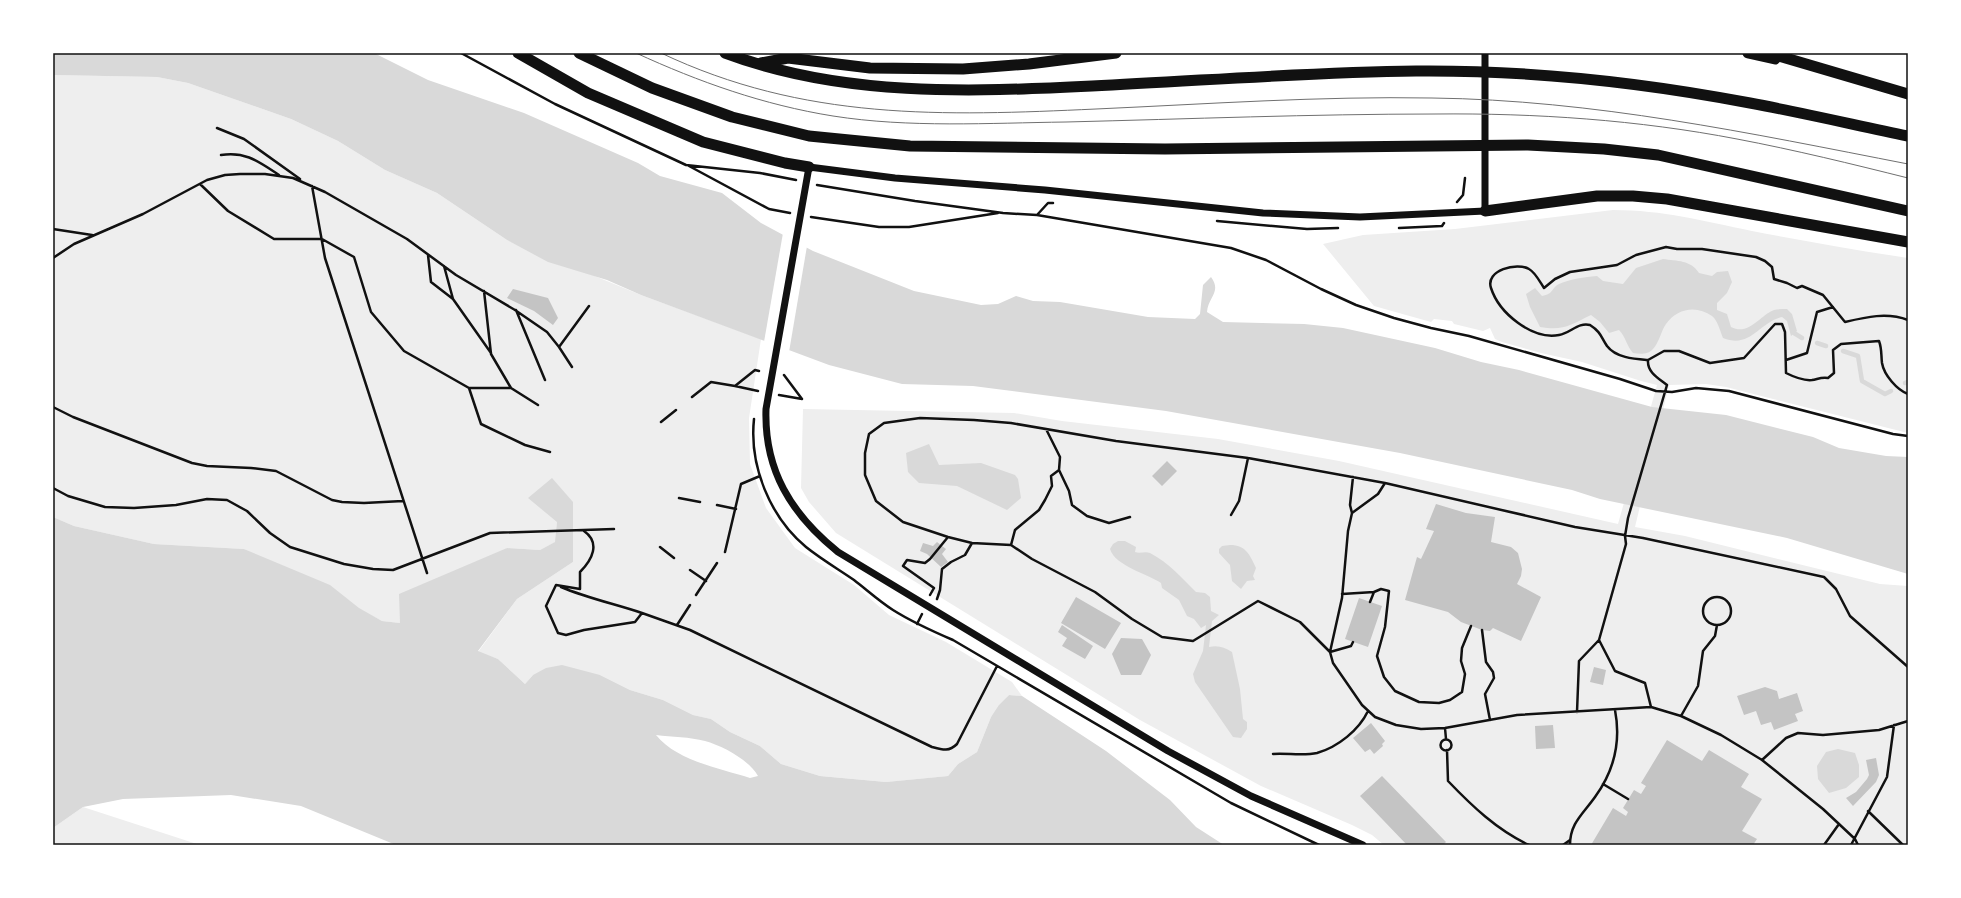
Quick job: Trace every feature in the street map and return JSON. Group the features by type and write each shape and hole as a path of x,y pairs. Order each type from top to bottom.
{"highway":[{"path":"518,53 588,93 703,142 784,163 809,167"},
{"path":"579,53 667,94 732,117 809,136 910,146 1165,149 1528,145 1604,149 1658,155 1908,211"},
{"path":"725,53 757,64 849,83 882,87 960,90 1063,88 1314,73 1418,71 1509,74 1626,84 1748,102 1908,136"},
{"path":"757,64 788,58 870,68 963,69 1029,64 1116,53"},
{"path":"1748,53 1807,66 1908,94"},
{"path":"1769,53 1807,66"},
{"path":"1485,210 1597,196 1633,196 1668,199 1908,242"}],"street":[{"path":"1363,845 1251,796 1168,751 838,552 819,536 796,510 787,495 772,462 766,426 766,409 809,167 895,178 1068,192 1264,213 1360,217 1485,210 1485,53"}],"path":[{"path":"461,53 561,107 686,165 769,209 792,214"},
{"path":"217,128 244,139 302,180 384,225 444,266 515,310 547,332 559,347 572,368"},
{"path":"221,155 240,154 256,160 281,176"},
{"path":"686,165 760,174 794,180"},
{"path":"53,258 92,235 143,214 200,184 225,175 265,174 302,180"},
{"path":"1457,203 1463,195 1465,178"},
{"path":"200,184 228,211 274,239 322,239 354,257 371,312 404,351 469,388 511,388"},
{"path":"817,185 1003,213 1037,215 1231,248 1266,260 1356,306 1431,328 1469,336 1550,358 1620,378 1656,391 1672,392 1696,388 1729,391 1893,434 1908,436"},
{"path":"312,186 325,258 427,573"},
{"path":"807,216 879,227 909,227 1003,213"},
{"path":"53,229 92,235"},
{"path":"1908,320 1896,315 1883,315 1845,322 1823,295 1802,286 1797,288 1774,278 1772,267 1765,261 1756,257 1702,249 1677,249 1666,246 1654,251 1636,255 1617,265 1599,266 1566,274 1555,279 1544,288 1531,270 1525,267 1506,269 1496,272 1492,276 1490,284 1505,313 1531,329 1541,334 1558,336 1580,325 1590,325 1602,336 1608,347 1614,353 1627,357 1648,360 1664,351 1679,351 1710,363 1744,358 1775,324 1782,324 1785,332 1786,372 1804,380 1813,380 1820,376 1828,378 1834,372 1833,350 1841,344 1879,341 1882,349 1882,364 1893,383 1908,394"},
{"path":"428,255 431,282 453,299 491,354 511,388 538,405"},
{"path":"444,266 453,299"},
{"path":"484,291 491,354"},
{"path":"559,347 589,306"},
{"path":"1786,360 1807,353 1817,312 1833,307"},
{"path":"515,310 545,380"},
{"path":"1577,712 1579,662 1599,640 1626,544 1625,536 1628,518 1667,385 1652,373 1648,365 1648,360"},
{"path":"735,386 755,370 759,371"},
{"path":"779,394 802,399 784,375"},
{"path":"692,397 711,382 758,391"},
{"path":"469,388 481,424 525,445 550,452"},
{"path":"53,406 73,417 192,463 207,466 276,471 332,500 342,502 403,501"},
{"path":"661,422 676,410"},
{"path":"1330,652 1300,622 1258,601 1193,641 1162,637 1132,619 1095,592 1032,559 1011,545 972,543 948,537 903,522 876,501 865,474 865,453 869,434 884,423 920,418 1011,423 1248,458 1385,483 1575,527 1643,538 1824,577 1836,589 1850,616 1908,667"},
{"path":"1046,429 1060,457 1059,470 1069,491 1072,505 1087,516 1109,523 1130,517"},
{"path":"1231,515 1239,501 1248,458"},
{"path":"1011,545 1015,530 1039,510 1052,486 1051,476 1059,470"},
{"path":"725,552 741,484 760,476"},
{"path":"1353,477 1350,505 1352,513 1348,531 1342,594 1330,652 1333,664 1362,705 1375,717 1396,725 1421,729 1445,728 1517,715 1650,707 1681,716 1720,735 1762,760 1839,824 1855,839 1858,845"},
{"path":"1352,513 1378,494 1385,483"},
{"path":"53,488 68,496 105,507 134,508 207,500 227,500 247,511 270,533 290,547 344,564 373,569 393,570 490,533 614,529"},
{"path":"679,498 700,502"},
{"path":"717,505 736,508"},
{"path":"583,531 591,536 594,542 588,564 580,572 580,589 556,585 546,606 558,634 566,635 584,630 635,622 642,613"},
{"path":"930,596 934,588 903,566 907,560 925,563 948,537"},
{"path":"937,599 940,590 942,569 951,562 965,555 972,543"},
{"path":"660,547 674,558"},
{"path":"696,596 717,564"},
{"path":"690,570 706,581"},
{"path":"561,587 582,596 604,600 677,625 768,667 932,747 944,750 953,749 958,744 997,666"},
{"path":"1342,594 1374,592 1381,589 1389,591 1384,627 1377,656 1384,677 1395,691 1419,702 1439,703 1450,700 1462,692 1465,674 1461,661 1462,648 1471,626"},
{"path":"1370,602 1374,592"},
{"path":"1712,598 1721,598 1728,602 1731,611 1725,622 1717,625 1708,622 1705,618 1704,609 1708,601 1712,598"},
{"path":"677,625 690,605"},
{"path":"917,624 923,614"},
{"path":"1681,716 1698,686 1703,651 1715,636 1717,625"},
{"path":"1482,630 1486,662 1493,672 1494,678 1485,694 1490,720"},
{"path":"1599,640 1615,671 1645,683 1650,707"},
{"path":"1330,652 1351,646 1353,642"},
{"path":"1570,845 1574,823 1604,784 1611,769 1616,748 1618,724 1615,710"},
{"path":"1273,754 1316,753 1344,738 1362,724 1368,711"},
{"path":"1762,760 1786,738 1798,733 1823,735 1880,730 1908,721"},
{"path":"1851,845 1887,777 1894,725"},
{"path":"1445,728 1446,739"},
{"path":"1446,739 1442,740 1440,745 1442,749 1447,750"},
{"path":"1446,739 1450,740 1452,745 1447,750 1448,781 1473,807 1529,845"},
{"path":"1604,784 1628,798"},
{"path":"1868,811 1903,845"},
{"path":"1824,845 1839,824"},
{"path":"1563,845 1570,840"}],"shaded area":[{"path":"53,53 374,53 428,80 524,113 638,163 660,176 722,193 761,223 813,251 914,291 981,305 998,304 1016,296 1033,301 1060,302 1148,317 1195,319 1200,314 1203,285 1211,277 1214,282 1215,291 1207,312 1223,322 1304,324 1343,328 1435,348 1481,362 1519,370 1652,407 1726,415 1813,437 1839,448 1886,456 1908,457 1908,574 1787,538 1600,499 1572,490 1400,453 1166,411 973,386 902,384 829,365 641,295 607,280 548,262 507,240 437,193 385,170 338,141 291,119 188,83 157,77 53,75"},
{"path":"53,75 157,77 188,83 291,119 338,141 385,170 437,193 507,240 641,295 761,339 749,418 750,464 766,508 795,548 854,585 889,615 946,642 1012,682 1022,696 1009,695 991,717 977,752 958,764 948,776 886,782 820,776 781,764 760,746 730,732 711,719 693,715 663,700 630,690 600,675 533,675 525,684 498,659 478,652 517,599 573,562 573,503 557,522 556,542 540,550 507,548 400,623 382,621 244,549 154,544 74,526 53,517"},
{"path":"1613,210 1631,210 1666,214 1850,249 1908,258 1908,433 1726,387 1706,384 1669,385 1635,527 1685,536 1880,584 1908,586 1908,845 1384,845 1372,835 1352,825 1261,786 1140,720 836,533 809,502 801,488 803,409 1014,413 1062,421 1218,439 1339,461 1618,524 1657,385 1582,362 1541,353 1502,342 1495,339 1490,328 1483,331 1454,324 1452,321 1434,319 1431,322 1374,306 1323,244 1363,235 1455,229"},
{"path":"1663,259 1688,263 1699,273 1712,276 1717,272 1728,271 1732,282 1727,293 1717,303 1717,310 1727,314 1731,327 1743,329 1754,324 1774,310 1787,309 1792,314 1797,331 1791,336 1787,321 1782,317 1767,324 1748,338 1733,341 1723,338 1717,323 1712,316 1700,310 1694,309 1676,314 1666,324 1657,344 1651,351 1643,354 1633,353 1619,330 1609,333 1600,322 1591,315 1561,328 1540,327 1530,307 1526,294 1535,288 1542,296 1546,295 1559,284 1592,276 1597,276 1603,281 1623,284 1636,268"},
{"path":"929,444 939,465 981,463 1015,475 1018,479 1021,498 1007,510 957,486 919,483 908,472 906,453"},
{"path":"552,478 573,502 573,562 517,599 478,651 498,659 525,684 533,675 546,668 562,665 600,675 630,690 663,700 693,715 711,719 730,732 760,746 781,764 820,776 886,782 948,776 958,764 977,752 991,717 999,705 1009,695 1022,696 1106,751 1170,800 1196,827 1224,845 396,845 301,806 231,795 123,799 83,807 53,828 53,517 74,526 154,544 244,549 330,585 359,608 382,621 400,623 399,594 507,548 540,550 555,542 557,522 528,498","holes":["656,735 699,740 720,746 742,759 758,776 750,778 699,762 675,751"]},
{"path":"1118,541 1125,541 1136,547 1135,552 1148,552 1157,557 1175,571 1196,592 1205,593 1210,597 1211,611 1219,615 1212,621 1209,647 1221,647 1232,652 1240,689 1243,719 1247,722 1247,729 1241,738 1233,737 1195,682 1193,674 1203,651 1206,625 1201,628 1194,619 1187,616 1179,600 1162,588 1161,583 1132,569 1118,560 1110,549 1113,544"},
{"path":"1235,545 1244,549 1256,568 1253,576 1255,580 1247,581 1241,589 1232,581 1230,565 1219,553 1219,549 1222,546"},
{"path":"1838,749 1855,753 1859,765 1859,777 1846,788 1829,793 1818,779 1817,766 1826,752"},
{"path":"83,807 200,845 53,845 53,828"}],"pier":[{"path":"783,233 807,246 789,352 764,342"}],"building":[{"path":"513,289 548,298 558,318 553,325 534,311 507,298"},
{"path":"1167,461 1177,471 1162,486 1152,476"},
{"path":"1436,504 1466,513 1495,517 1491,542 1511,547 1518,553 1522,569 1521,576 1517,584 1541,597 1521,641 1493,628 1490,631 1482,630 1461,622 1448,612 1405,600 1417,557 1421,559 1434,531 1426,529"},
{"path":"937,542 946,549 942,554 948,562 941,567 927,554 920,551 923,543 933,546"},
{"path":"1076,597 1121,623 1105,649 1061,623"},
{"path":"1359,598 1382,606 1368,647 1345,639"},
{"path":"1062,625 1093,646 1085,659 1062,646 1067,638 1058,632"},
{"path":"1121,638 1142,639 1151,655 1141,675 1121,675 1112,654"},
{"path":"1594,667 1606,670 1603,685 1590,682"},
{"path":"1765,687 1777,691 1779,699 1797,693 1803,711 1795,714 1798,721 1774,730 1771,722 1761,725 1756,711 1744,715 1737,696"},
{"path":"1371,723 1385,741 1382,744 1383,746 1374,754 1370,749 1365,752 1353,738"},
{"path":"1553,725 1555,748 1536,749 1535,726"},
{"path":"1667,740 1702,761 1709,750 1749,774 1741,787 1762,799 1742,831 1757,839 1753,845 1591,845 1613,808 1626,816 1628,812 1623,808 1634,790 1641,794 1646,786 1641,783"},
{"path":"1876,758 1879,775 1876,782 1853,806 1846,798 1856,792 1867,779 1869,775 1866,760"},
{"path":"1382,776 1446,842 1443,845 1407,845 1360,796"}],"waterway":[{"path":"1794,333 1802,338"},
{"path":"1817,343 1826,346"},
{"path":"1843,351 1858,356 1862,381 1885,394 1891,391"}],"tram line":[{"path":"636,53 684,74 757,99 782,106 862,120 978,124 1389,114 1549,116 1625,122 1700,132 1845,162 1908,178"},
{"path":"661,53 714,75 768,91 821,102 875,109 984,113 1348,98 1492,100 1552,105 1671,120 1908,164"}]}
